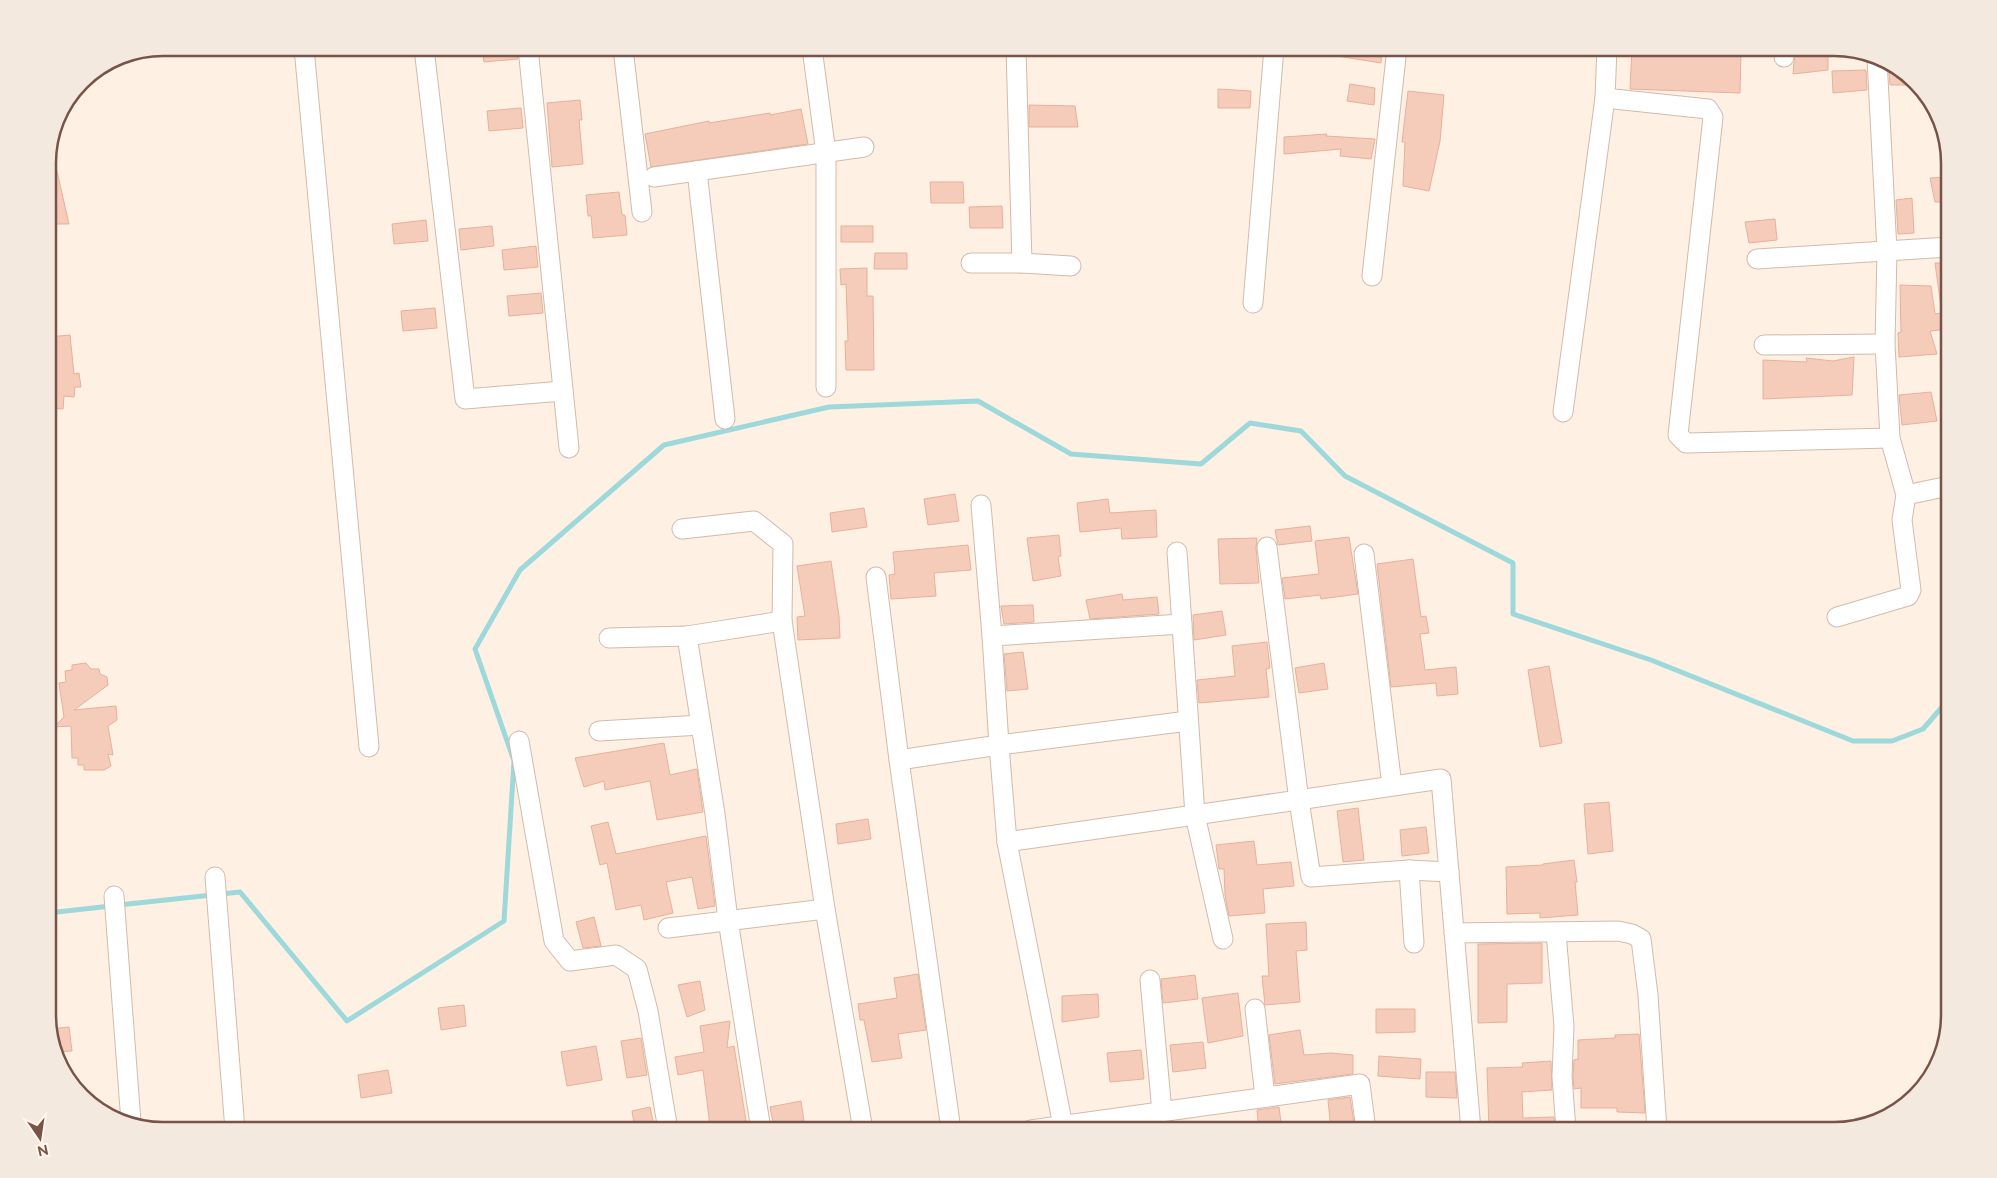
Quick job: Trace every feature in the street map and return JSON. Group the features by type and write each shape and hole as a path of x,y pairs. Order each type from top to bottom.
{"street":[{"path":"305,56 369,746"},
{"path":"425,56 466,399 563,391"},
{"path":"529,56 569,448"},
{"path":"625,56 642,212"},
{"path":"813,56 826,153 826,387"},
{"path":"1016,56 1022,262"},
{"path":"1253,303 1273,56"},
{"path":"1372,276 1396,56"},
{"path":"1563,412 1605,98 1607,56"},
{"path":"1837,617 1908,596 1911,590 1902,520 1906,495 1890,438 1885,344 1887,251 1878,66"},
{"path":"1605,98 1708,109 1713,117 1678,436 1686,442 1890,438"},
{"path":"654,177 864,148"},
{"path":"697,171 725,419"},
{"path":"1757,259 1941,248"},
{"path":"970,262 1022,262 1071,266"},
{"path":"1764,345 1885,344"},
{"path":"1906,495 1941,488"},
{"path":"981,505 1007,842 1062,1122"},
{"path":"682,529 754,521 783,544 782,621 825,908 863,1122"},
{"path":"1266,547 1312,877 1409,870 1449,872"},
{"path":"1177,552 1195,815 1223,939"},
{"path":"1364,554 1392,786"},
{"path":"876,577 899,760 950,1122"},
{"path":"609,638 687,636 782,621"},
{"path":"992,636 1182,624"},
{"path":"687,636 760,1122"},
{"path":"899,760 1188,721"},
{"path":"599,731 701,725"},
{"path":"519,741 554,941 570,961 616,955 637,969 648,1011 667,1122"},
{"path":"1007,842 1300,801 1441,778 1470,1122"},
{"path":"1409,870 1414,943"},
{"path":"215,877 234,1122"},
{"path":"114,896 131,1117"},
{"path":"668,928 825,908"},
{"path":"1454,933 1618,932 1632,934 1641,939 1648,995 1656,1122"},
{"path":"1556,933 1564,1026 1562,1076 1565,1122"},
{"path":"1150,980 1162,1112"},
{"path":"1255,1009 1265,1097"},
{"path":"1091,1122 1360,1084 1365,1122"}],"building":[{"path":"483,56 518,56 518,59 484,62"},
{"path":"1337,56 1381,56 1381,63"},
{"path":"1632,56 1741,56 1740,93 1630,89"},
{"path":"1795,56 1828,56 1828,70 1793,74"},
{"path":"1866,70 1867,90 1833,93 1832,71"},
{"path":"1889,72 1908,85 1890,85"},
{"path":"1350,84 1375,88 1374,105 1347,101"},
{"path":"1218,89 1251,91 1250,108 1218,108"},
{"path":"1408,91 1444,95 1440,141 1429,191 1403,186 1405,142 1402,142"},
{"path":"580,100 582,120 579,120 583,164 552,167 547,103"},
{"path":"1029,105 1075,106 1078,127 1029,127"},
{"path":"521,108 523,128 489,131 487,111"},
{"path":"801,109 808,144 651,167 645,134 709,121 709,123"},
{"path":"1327,134 1326,136 1375,139 1371,159 1340,156 1341,149 1284,154 1284,137"},
{"path":"56,167 69,224 56,224"},
{"path":"1941,177 1941,202 1935,202 1930,178"},
{"path":"930,182 963,182 964,203 931,203"},
{"path":"619,192 622,215 625,215 627,235 593,238 591,216 588,216 586,195"},
{"path":"1912,198 1914,233 1898,234 1896,200"},
{"path":"1002,206 1003,228 970,228 969,207"},
{"path":"1775,219 1777,240 1749,243 1745,222"},
{"path":"426,220 428,241 394,244 392,224"},
{"path":"492,226 494,246 461,250 459,229"},
{"path":"841,226 873,226 873,242 841,242"},
{"path":"536,246 538,267 504,270 502,250"},
{"path":"875,253 907,253 907,269 874,269"},
{"path":"1935,263 1941,263 1941,307"},
{"path":"867,268 867,296 873,296 874,370 846,370 845,341 848,341 846,284 841,285 840,269"},
{"path":"1900,285 1931,286 1935,314 1941,313 1941,330 1930,331 1937,354 1899,357 1898,333 1901,332"},
{"path":"541,293 543,313 509,316 507,296"},
{"path":"435,308 437,328 403,331 401,311"},
{"path":"70,335 74,374 79,373 81,387 75,387 74,397 64,396 63,409 56,409 56,336"},
{"path":"1854,357 1852,395 1763,399 1763,360 1807,362 1806,358 1833,361"},
{"path":"1931,392 1937,421 1902,425 1899,395"},
{"path":"955,494 959,521 928,525 924,499"},
{"path":"1108,499 1110,513 1156,510 1157,537 1122,539 1121,528 1080,532 1077,503"},
{"path":"864,508 867,527 832,532 830,513"},
{"path":"1310,526 1312,541 1278,545 1275,530"},
{"path":"1059,535 1061,556 1058,557 1061,576 1033,581 1027,538"},
{"path":"1349,537 1358,594 1321,599 1320,595 1285,599 1282,578 1319,574 1315,541"},
{"path":"1257,538 1259,583 1220,584 1218,539"},
{"path":"968,545 971,570 934,573 936,596 891,599 889,575 895,574 893,552"},
{"path":"1413,559 1421,617 1426,616 1429,633 1420,634 1425,670 1456,667 1458,694 1437,696 1436,683 1391,687 1377,564"},
{"path":"831,561 839,616 840,638 798,640 797,617 805,616 797,566"},
{"path":"1122,594 1123,600 1157,597 1159,614 1090,619 1086,600"},
{"path":"1033,605 1034,622 1004,624 1001,606"},
{"path":"1222,611 1226,635 1194,640 1193,615"},
{"path":"1267,642 1270,668 1266,669 1269,697 1199,703 1197,680 1235,676 1232,646"},
{"path":"1023,652 1028,689 1007,691 1004,654"},
{"path":"86,663 91,669 99,669 100,674 107,677 108,685 74,710 116,706 117,720 108,726 113,755 108,754 111,766 104,770 84,770 84,765 78,765 78,758 72,758 71,726 56,727 64,717 59,683 66,682 65,671 72,670 72,665"},
{"path":"1324,663 1328,689 1299,693 1295,668"},
{"path":"1549,666 1562,743 1540,747 1528,670"},
{"path":"664,743 670,775 697,769 703,812 657,820 650,781 605,790 604,781 584,787 575,758"},
{"path":"1609,802 1613,851 1588,854 1584,804"},
{"path":"1358,808 1364,860 1343,862 1337,811"},
{"path":"868,819 871,839 838,844 836,824"},
{"path":"608,822 616,854 706,836 715,906 698,909 692,877 666,882 673,913 644,920 641,905 616,910 607,863 600,865 591,826"},
{"path":"1426,827 1429,853 1402,856 1400,830"},
{"path":"1254,841 1257,865 1291,862 1294,886 1263,889 1265,913 1229,916 1225,895 1224,869 1219,869 1216,845"},
{"path":"1574,860 1578,915 1540,918 1540,913 1507,914 1506,867 1543,865"},
{"path":"594,917 601,946 583,948 576,922"},
{"path":"1306,922 1307,950 1296,951 1300,1002 1265,1005 1262,976 1269,976 1266,924"},
{"path":"1542,943 1542,983 1507,984 1507,1022 1478,1023 1478,944"},
{"path":"918,974 926,1030 898,1034 902,1058 872,1062 864,1020 860,1020 858,1004 897,998 894,978"},
{"path":"1195,975 1198,999 1163,1003 1161,979"},
{"path":"700,981 705,1010 687,1017 678,985"},
{"path":"1238,993 1243,1036 1208,1043 1202,998"},
{"path":"1098,994 1099,1017 1062,1022 1062,996"},
{"path":"464,1005 466,1026 441,1030 438,1008"},
{"path":"1376,1009 1415,1009 1415,1032 1376,1033"},
{"path":"730,1021 727,1048 734,1046 746,1121 710,1122 703,1070 678,1075 675,1057 704,1052 700,1026"},
{"path":"69,1027 72,1051 63,1052 57,1028"},
{"path":"1300,1030 1304,1055 1331,1053 1353,1055 1353,1074 1275,1084 1269,1035"},
{"path":"1639,1034 1645,1113 1617,1112 1617,1108 1581,1108 1581,1088 1574,1089 1573,1076 1574,1060 1578,1059 1578,1040 1615,1038 1615,1035"},
{"path":"641,1038 647,1075 627,1078 621,1041"},
{"path":"1203,1042 1206,1068 1173,1072 1170,1045"},
{"path":"596,1046 602,1080 567,1086 561,1052"},
{"path":"1141,1050 1144,1079 1110,1082 1107,1053"},
{"path":"1379,1056 1421,1059 1420,1079 1378,1076"},
{"path":"1551,1061 1552,1090 1522,1092 1523,1118 1554,1117 1554,1122 1489,1122 1487,1068 1523,1067 1522,1063"},
{"path":"388,1070 392,1093 361,1098 358,1075"},
{"path":"1426,1072 1455,1072 1457,1098 1426,1097"},
{"path":"1350,1097 1354,1122 1330,1122 1328,1100"},
{"path":"801,1101 804,1121 773,1122 770,1107"},
{"path":"650,1107 653,1122 634,1122 632,1111"},
{"path":"1279,1107 1281,1122 1258,1122 1257,1110"}],"waterway":[{"path":"119,905 240,892 347,1021 504,921 514,761 475,649 520,570 664,445 829,407 978,401 1071,454 1201,464 1250,423 1301,431 1345,476 1513,563 1513,614 1651,660 1853,741 1892,741 1923,729 1941,708"},
{"path":"56,912 111,906"}]}
